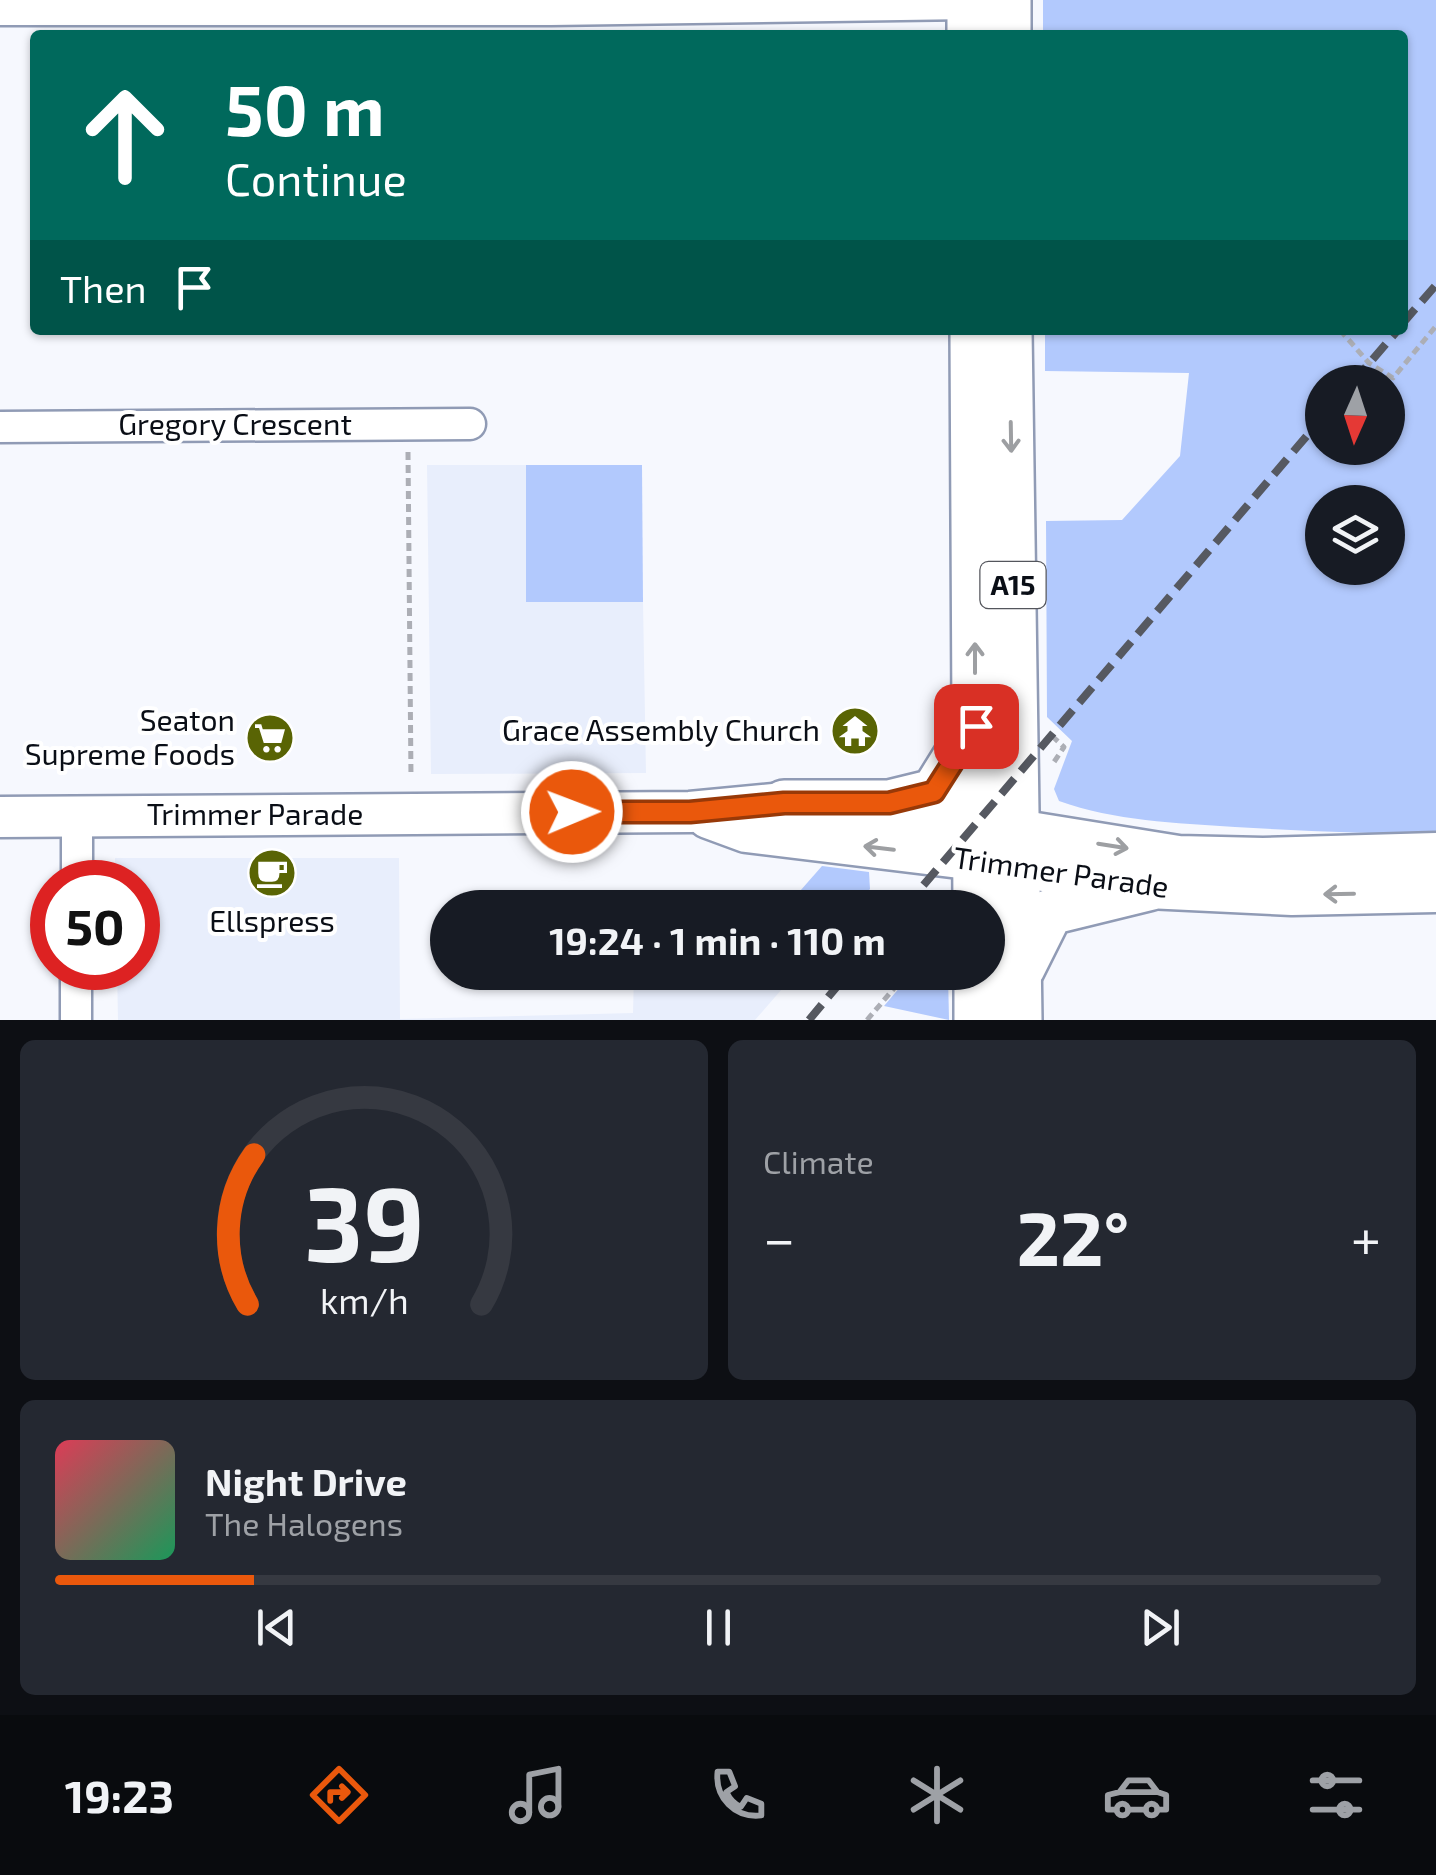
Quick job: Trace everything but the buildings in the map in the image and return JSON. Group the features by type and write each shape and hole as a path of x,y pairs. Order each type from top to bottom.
{"main road":[{"path":"980,10 1002,30"},
{"name":"A15","path":"973,335 976,726 996,846 982,890"},
{"name":"A15","path":"997,890 1009,335"},
{"path":"784,803 889,803 934,792 976,726"},
{"name":"Trimmer Parade","path":"0,816 690,812 784,803 996,846 1148,888 1292,895 1436,892"},
{"name":"Trimmer Parade","path":"690,812 746,832 996,846 1263,858 1436,853"},
{"path":"1005,965 1050,912 1148,888"},
{"name":"A15","path":"1005,989 1019,1020"},
{"name":"A15","path":"977,1020 990,990"}],"street":[{"path":"4,7 436,5 980,10"},
{"name":"Gregory Crescent","path":"0,427 470,424"},
{"path":"76,816 77,860"},
{"path":"76,990 76,1020"}],"path":[{"path":"1345,335 1370,363 1393,378 1436,326"},
{"path":"408,424 411,777"},
{"path":"867,1020 893,990"}],"shaded area":[{"path":"1043,0 1436,0 1436,834 1168,822 1102,813 1059,801 1054,789 1072,741 1047,717 1046,521 1122,520 1180,456 1189,373 1045,371 1045,335 1408,335 1408,30 1043,30"},
{"path":"427,465 526,465 526,602 643,602 646,773 431,774"},
{"path":"526,465 642,465 643,602 526,602"},
{"path":"399,858 400,1019 633,1013 634,990 781,990 755,1020 118,1020 117,990 160,990 160,860 115,860"},
{"path":"822,866 869,872 869,890 801,890"},
{"path":"898,990 948,990 949,1020 884,1006"}],"railway":[{"path":"1408,317 1436,285"},
{"path":"1368,365 1394,335"},
{"path":"919,890 1305,438"},
{"path":"809,1020 834,990"}],"place":[{"name":"Grace Assembly Church","path":"855,731"},
{"name":"Seaton Supreme Foods","path":"270,738"},
{"name":"Ellspress","path":"272,873"}],"route":[{"path":"572,812 690,812 784,803 889,803 934,792 976,726"}]}
